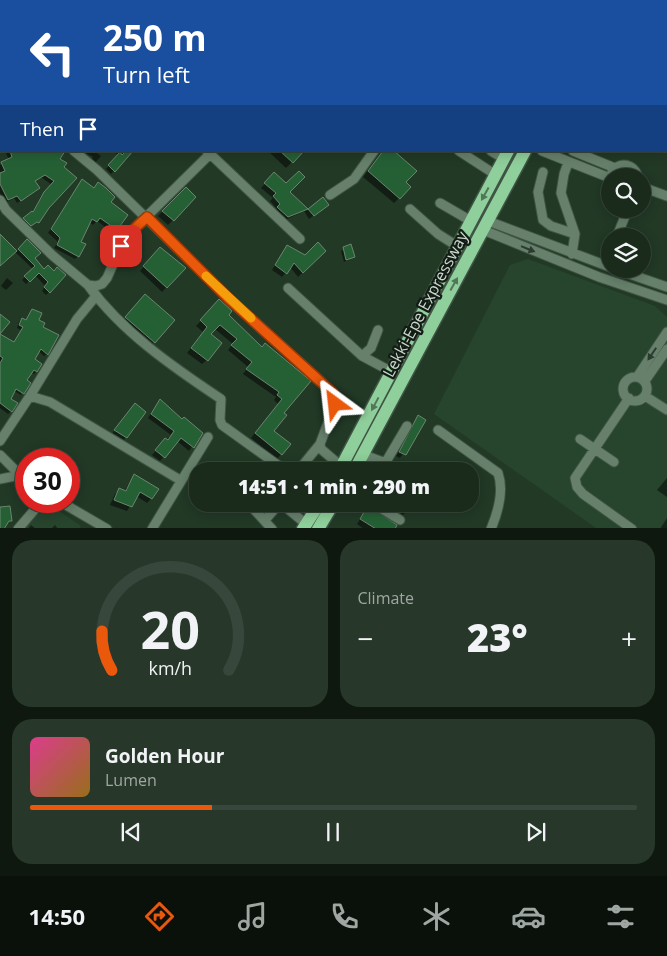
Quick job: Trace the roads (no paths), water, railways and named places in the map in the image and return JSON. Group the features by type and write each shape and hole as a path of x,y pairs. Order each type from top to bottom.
{"highway":[{"name":"Lekki-Epe Expressway","path":"355,462 364,455 523,152"},
{"name":"Lekki-Epe Expressway","path":"349,462 416,324 506,155"},
{"path":"309,527 316,512"},
{"path":"309,527 325,512"}],"street":[{"path":"75,152 98,170 229,299 333,393 335,404 320,444 305,462"},
{"path":"330,195 354,179 373,152"},
{"path":"461,152 496,175"},
{"path":"544,152 568,163 601,171"},
{"path":"574,152 602,168"},
{"path":"88,284 96,286 102,284 107,278 121,246 132,231 208,153 300,239"},
{"path":"568,163 561,193 575,234 572,254"},
{"path":"543,172 538,192 543,220 551,226 575,234"},
{"path":"651,190 667,196"},
{"path":"0,200 6,210 52,256 88,284 96,296 146,346 221,399 220,420 222,425 273,462"},
{"path":"440,203 471,221"},
{"path":"410,210 438,234 457,246"},
{"path":"486,225 515,232 601,264"},
{"path":"486,225 511,242 667,300"},
{"path":"511,242 515,232"},
{"path":"643,278 667,286"},
{"path":"288,288 362,356 392,372"},
{"path":"0,441 77,319 96,296"},
{"path":"362,356 371,348 378,330"},
{"path":"641,379 667,332"},
{"path":"641,379 647,388 645,396 638,400 628,398 624,394 624,386 628,379 641,379 667,349"},
{"path":"30,396 50,402 180,480"},
{"path":"645,396 667,410"},
{"path":"628,398 577,472 575,478 577,487 632,528"},
{"path":"364,455 382,462 387,460 407,426"},
{"path":"438,430 498,474 501,483 500,499 491,528"},
{"path":"152,528 208,437"},
{"path":"580,439 614,462"},
{"path":"320,444 321,449 336,462"},
{"path":"0,455 15,470"},
{"path":"0,479 15,478"},
{"path":"257,512 272,528"},
{"path":"265,520 273,512"},
{"path":"291,512 309,527"},
{"path":"387,512 400,520"},
{"path":"18,528 31,513"},
{"path":"80,513 107,528"}]}
